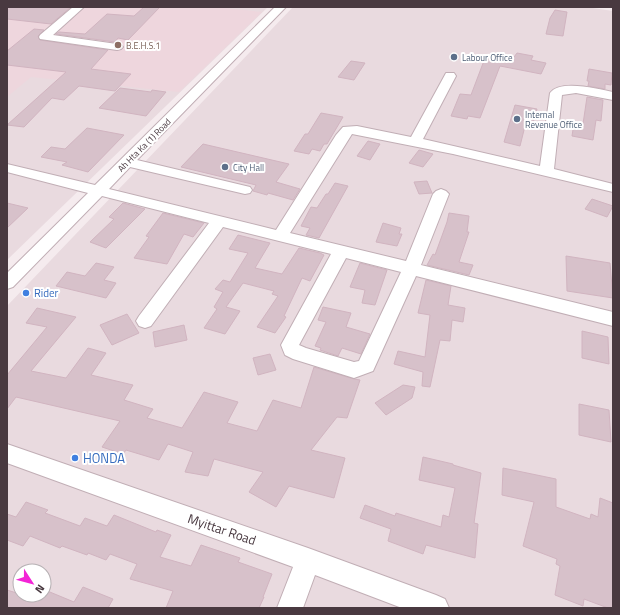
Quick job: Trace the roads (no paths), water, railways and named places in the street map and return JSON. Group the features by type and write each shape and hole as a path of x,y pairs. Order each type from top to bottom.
{"street":[{"path":"79,7 44,37 117,47"},
{"name":"Ah Hta Ka (1) Road","path":"7,283 281,7"},
{"path":"415,142 450,76"},
{"path":"547,171 556,93 561,90 571,89 613,96"},
{"path":"280,236 343,135 348,130 357,130 415,142 547,171 613,188"},
{"path":"127,162 245,190"},
{"path":"7,168 613,319"},
{"path":"341,252 290,345 292,350 300,354 354,370 366,366 411,269 441,194"},
{"path":"145,321 219,221"},
{"name":"Myittar Road","path":"7,453 308,560 436,608"},
{"path":"290,608 308,560"}],"place":[{"name":"B.E.H.S.1","path":"118,45"},
{"name":"Labour Office","path":"454,57"},
{"name":"Internal Revenue Office","path":"517,119"},
{"name":"City Hall","path":"225,167"},
{"name":"Rider","path":"26,293"},
{"name":"HONDA","path":"75,458"}]}
